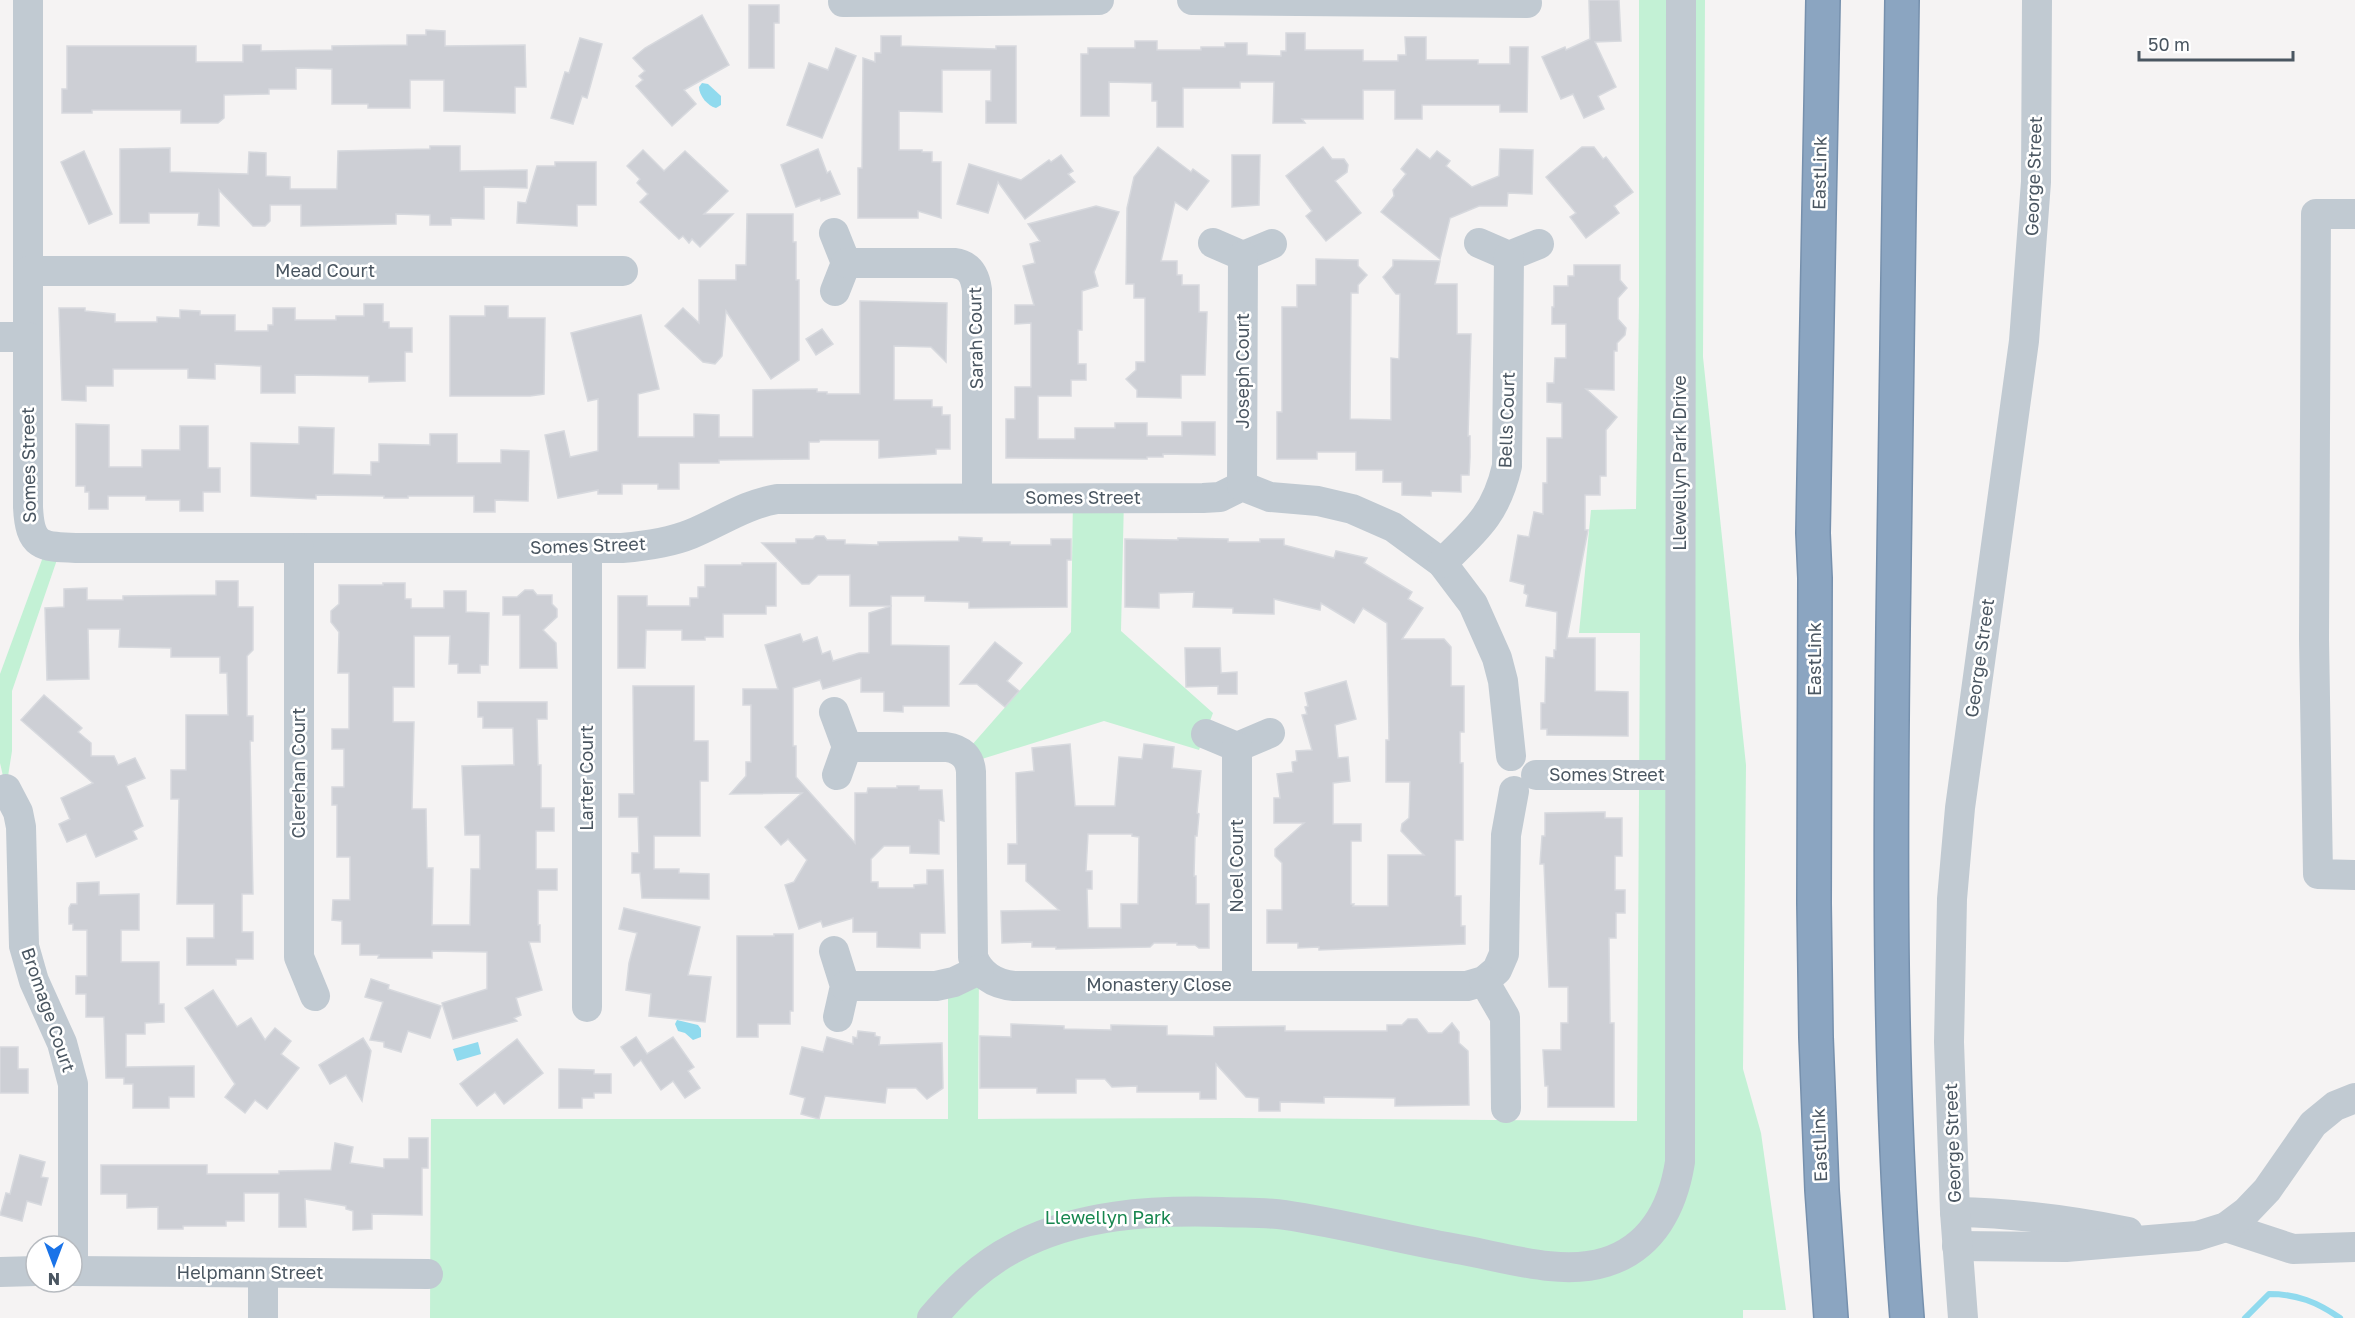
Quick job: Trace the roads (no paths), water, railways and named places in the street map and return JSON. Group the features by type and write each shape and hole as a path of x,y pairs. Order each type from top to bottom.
{"highway":[{"name":"EastLink","path":"1823,0 1813,533 1815,578 1814,903 1822,1190 1831,1318"},
{"path":"1902,0 1890,868 1891,1019 1907,1318"}],"street":[{"name":"Somes Street","path":"28,0 28,271 14,337 30,530 34,539 47,546 61,548 587,549 654,544 688,535 760,502 777,499 1203,498 1220,497 1242,486"},
{"path":"843,2 1099,0"},
{"path":"1192,0 1527,3"},
{"name":"Llewellyn Park Drive","path":"932,1318 967,1280 1014,1248 1069,1227 1140,1212 1170,1210 1284,1215 1406,1240 1551,1265 1587,1266 1606,1262 1625,1254 1649,1234 1662,1219 1671,1203 1680,1162 1681,0"},
{"name":"George Street","path":"1963,1318 1955,1212 1949,1042 1952,899 1962,797 2029,289 2036,182 2037,0"},
{"path":"2355,214 2316,214 2313,390 2318,874 2355,875"},
{"path":"834,233 846,263 835,291"},
{"path":"1213,243 1243,256 1272,244"},
{"path":"1479,243 1509,256 1539,244"},
{"name":"Joseph Court","path":"1242,486 1243,256"},
{"name":"Bells Court","path":"1442,563 1476,529 1489,512 1500,494 1508,466 1509,256"},
{"name":"Sarah Court","path":"846,263 954,263 962,264 973,273 977,290 977,498"},
{"name":"Mead Court","path":"28,271 623,271"},
{"path":"1242,486 1270,497 1318,501 1360,512 1393,527 1442,563 1473,604 1485,627 1503,681 1511,756 1502,763 1499,775 1504,786 1525,783 1506,835 1505,944 1497,970 1484,981 1503,1011 1506,1023 1506,1108"},
{"name":"Clerehan Court","path":"299,548 299,957 315,996"},
{"name":"Larter Court","path":"587,549 587,1007"},
{"path":"834,712 847,747 837,775"},
{"path":"1206,734 1237,747 1269,734"},
{"path":"845,986 936,986 954,982 979,970 972,950 972,772 968,760 958,750 946,747 847,747"},
{"name":"Noel Court","path":"1237,747 1237,985"},
{"name":"Somes Street","path":"1525,783 1679,775"},
{"name":"Bromage Court","path":"6,789 18,812 21,827 24,935 28,965 62,1043 73,1084 73,1234"},
{"path":"834,951 845,986 838,1017"},
{"name":"Monastery Close","path":"979,970 998,983 1014,986 1467,986 1484,981"},
{"path":"1957,1246 2066,1247 2197,1236 2226,1227 2246,1212 2267,1190 2313,1124 2335,1106 2355,1098"},
{"path":"1955,1212 2004,1213 2066,1219 2160,1238"},
{"path":"2226,1227 2293,1250 2355,1247"},
{"path":"0,1272 24,1271"},
{"name":"Helpmann Street","path":"84,1271 428,1274"},
{"path":"262,1318 263,1273"}],"water":[{"path":"702,83 708,84 721,96 721,105 716,108 704,100 699,90"},
{"path":"677,1020 698,1025 701,1029 701,1037 693,1040 685,1033 678,1031 675,1024"},
{"path":"478,1042 481,1054 457,1061 453,1049"}],"waterway":[{"path":"2245,1318 2269,1294 2306,1300 2340,1318"}],"park label":[{"name":"Llewellyn Park","path":"1108,1218"}]}
